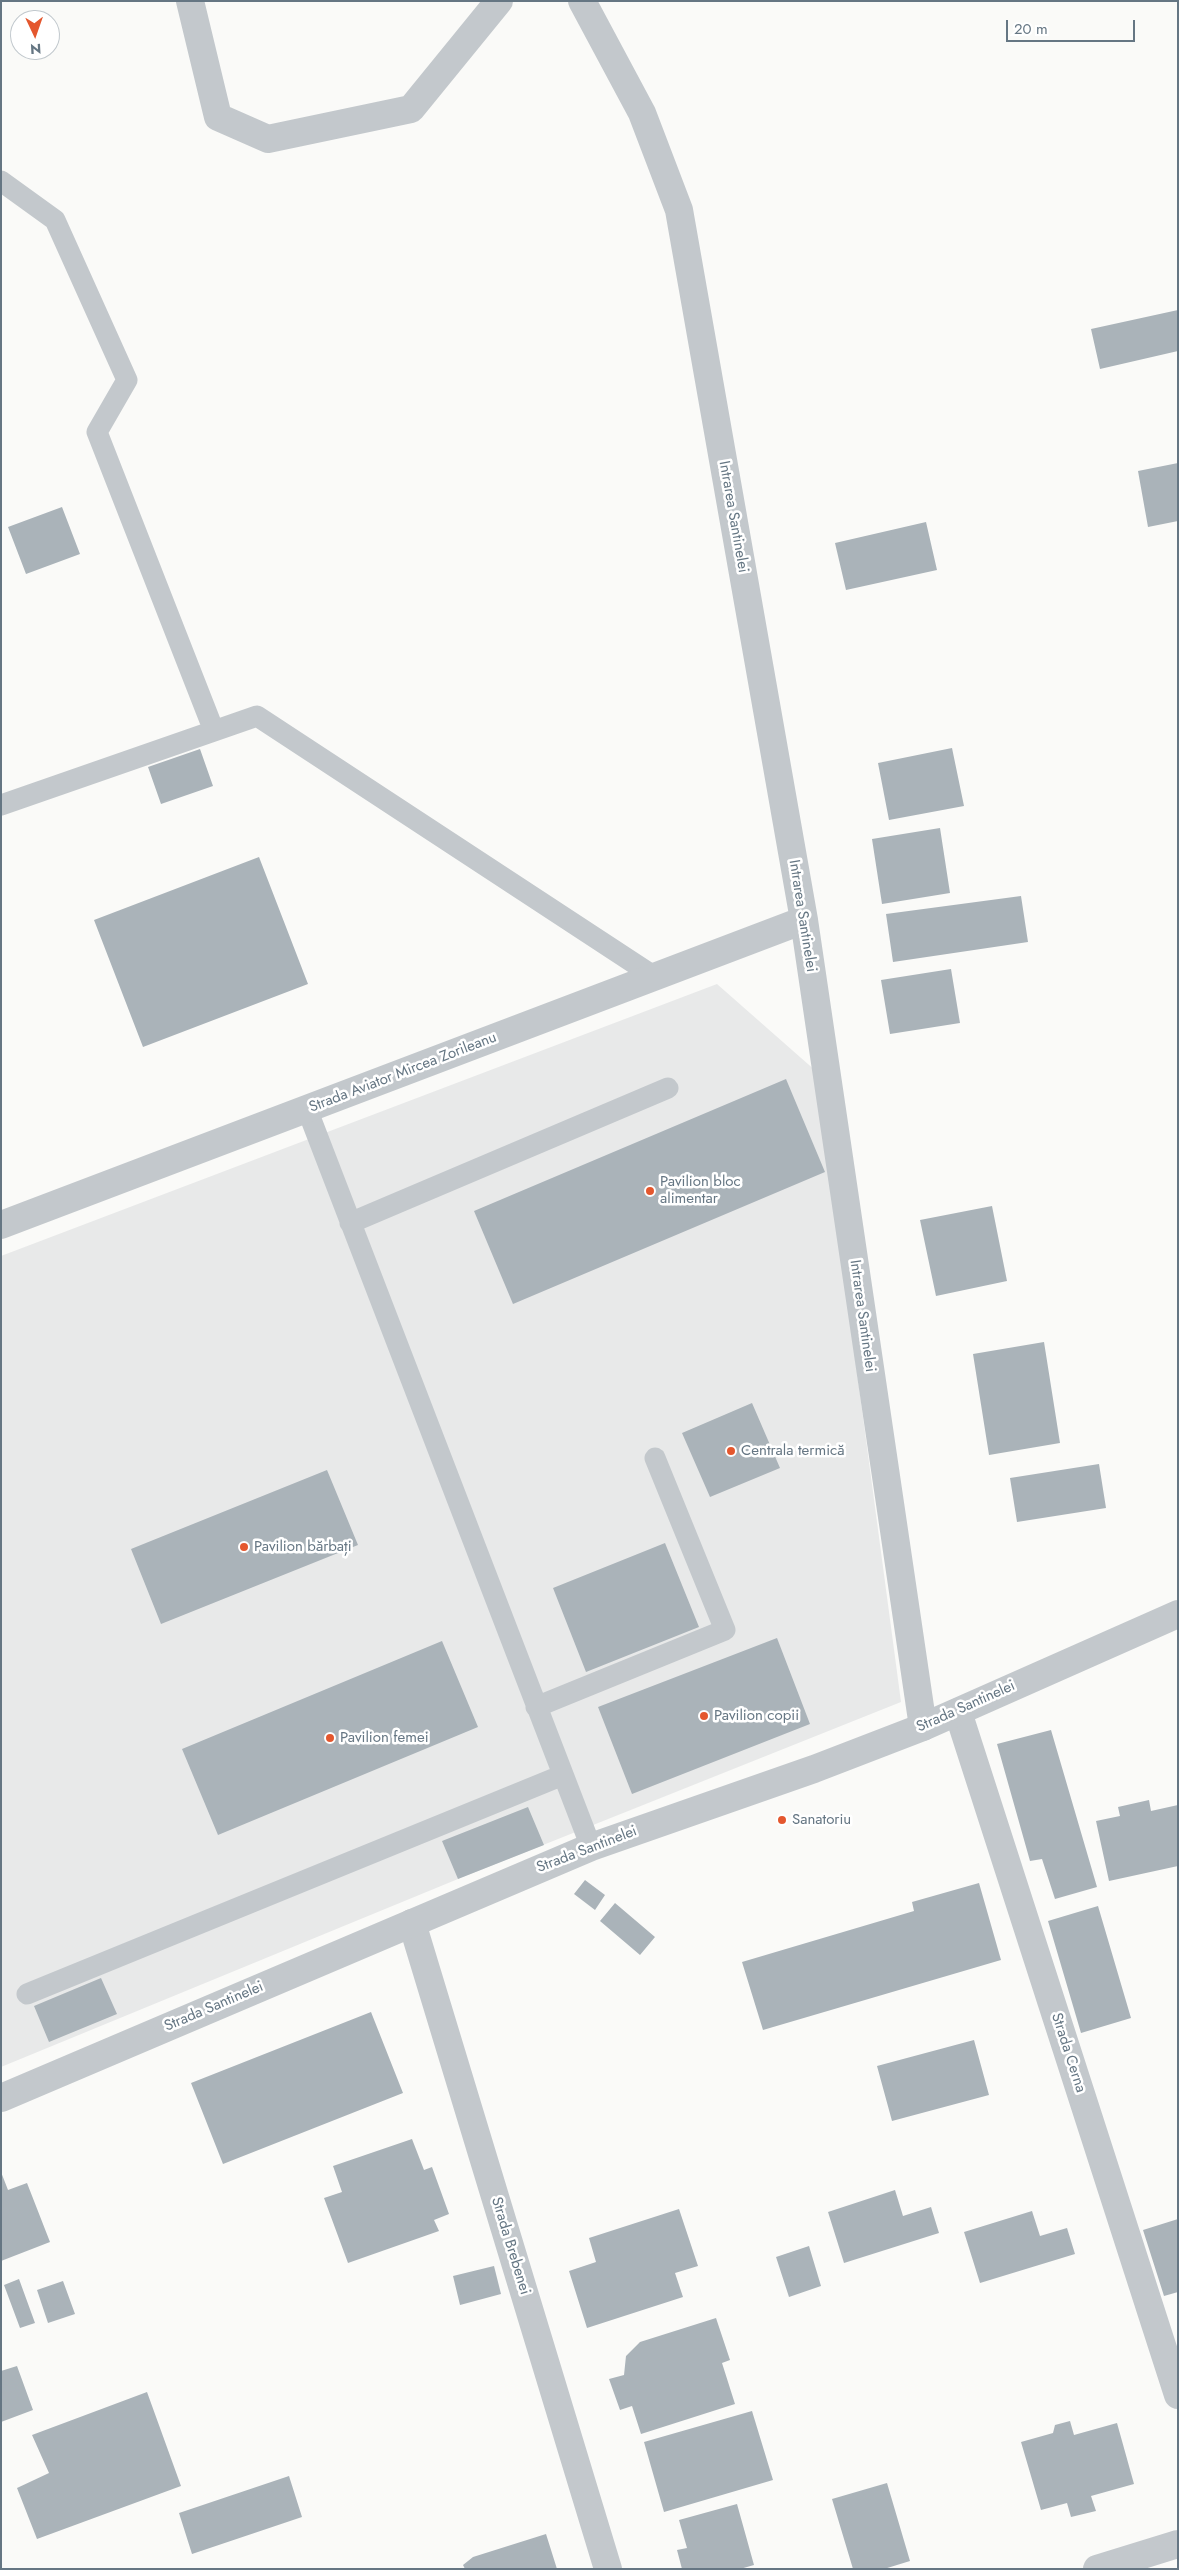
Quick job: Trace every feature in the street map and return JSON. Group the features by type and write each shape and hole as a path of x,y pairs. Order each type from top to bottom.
{"street":[{"path":"190,1 218,117 268,139 411,109 499,1"},
{"name":"Intrarea Santinelei","path":"582,1 642,113 679,210 804,920 922,1727"},
{"name":"Strada Aviator Mircea Zorileanu","path":"1,1225 804,920"},
{"name":"Strada Santinelei","path":"1,2098 590,1847 814,1769 922,1727 1178,1614"},
{"name":"Strada Cerna","path":"958,1712 1178,2395"},
{"name":"Strada Brebenei","path":"412,1923 608,2569"},
{"path":"1097,2569 1178,2544"}],"lane":[{"path":"1,181 55,220 127,380 97,432 214,731"},
{"path":"1,805 257,716 655,977"},
{"path":"350,1223 668,1088"},
{"path":"307,1109 590,1847"},
{"path":"536,1707 726,1630 655,1458"},
{"path":"27,1994 563,1775"}],"shaded area":[{"path":"717,984 817,1072 901,1702 458,1879 1,2067 1,1256"}],"building":[{"path":"1178,310 1178,351 1100,369 1091,329"},
{"path":"1178,463 1178,521 1148,527 1138,471"},
{"path":"62,507 80,554 26,574 8,527"},
{"path":"926,522 937,570 846,590 835,543"},
{"path":"952,748 964,806 889,820 878,763"},
{"path":"200,749 213,786 161,804 148,767"},
{"path":"940,828 950,893 882,904 872,839"},
{"path":"259,857 308,984 143,1047 94,920"},
{"path":"1021,896 1028,942 893,962 886,914"},
{"path":"951,969 960,1023 890,1034 881,980"},
{"name":"Pavilion bloc alimentar","path":"786,1079 825,1172 513,1304 474,1211"},
{"path":"992,1206 1007,1281 936,1296 920,1220"},
{"path":"1044,1342 1060,1443 989,1455 973,1354"},
{"name":"Centrala termică","path":"752,1403 780,1468 710,1497 682,1433"},
{"path":"1099,1464 1106,1508 1017,1522 1010,1478"},
{"name":"Pavilion bărbați","path":"327,1470 358,1545 161,1624 131,1549"},
{"path":"665,1543 699,1627 586,1672 553,1588"},
{"name":"Pavilion copii","path":"777,1638 810,1724 632,1794 598,1707"},
{"name":"Pavilion femei","path":"442,1641 478,1727 218,1835 182,1749"},
{"path":"1051,1730 1097,1887 1055,1899 1042,1859 1030,1861 997,1744"},
{"path":"1149,1800 1151,1811 1178,1805 1178,1866 1109,1881 1096,1821 1120,1816 1118,1807"},
{"path":"528,1807 544,1845 458,1879 442,1841"},
{"path":"585,1880 605,1895 595,1910 574,1894"},
{"path":"979,1883 1001,1960 763,2030 742,1962 914,1911 912,1902"},
{"path":"615,1903 655,1937 640,1955 600,1921"},
{"path":"1098,1906 1131,2018 1081,2033 1048,1921"},
{"path":"101,1978 117,2014 49,2042 34,2006"},
{"path":"371,2012 403,2093 223,2164 191,2083"},
{"path":"974,2040 989,2095 892,2121 877,2066"},
{"path":"412,2139 424,2170 432,2167 449,2214 434,2220 439,2231 348,2263 324,2198 342,2192 333,2166"},
{"path":"1,2172 8,2190 27,2183 50,2242 1,2261"},
{"path":"895,2190 903,2216 931,2207 939,2233 844,2263 828,2212"},
{"path":"679,2209 698,2266 675,2273 683,2297 587,2328 569,2271 596,2262 589,2238"},
{"path":"1032,2211 1040,2236 1067,2228 1075,2254 980,2283 964,2232"},
{"path":"1178,2219 1178,2292 1164,2296 1143,2230"},
{"path":"809,2246 821,2286 789,2297 776,2257"},
{"path":"494,2266 501,2294 460,2305 453,2276"},
{"path":"19,2279 35,2323 20,2328 4,2285"},
{"path":"63,2281 75,2314 48,2323 37,2290"},
{"path":"716,2318 730,2360 722,2363 735,2404 641,2434 632,2406 620,2410 609,2379 624,2375 626,2356 640,2342"},
{"path":"17,2366 33,2410 1,2422 1,2371"},
{"path":"147,2392 181,2486 37,2539 17,2488 49,2473 32,2435"},
{"path":"752,2411 773,2480 664,2512 644,2442"},
{"path":"1070,2421 1074,2435 1117,2423 1134,2484 1091,2496 1096,2511 1071,2517 1067,2503 1041,2510 1021,2442 1053,2433 1055,2425"},
{"path":"289,2476 302,2517 192,2554 179,2513"},
{"path":"887,2483 910,2561 884,2569 853,2569 832,2499"},
{"path":"737,2504 754,2565 740,2569 682,2569 677,2550 687,2548 679,2520"},
{"path":"546,2534 557,2569 465,2569 463,2565 473,2557"}],"place":[{"name":"Pavilion bloc alimentar","path":"650,1191"},
{"name":"Centrala termică","path":"731,1451"},
{"name":"Pavilion bărbați","path":"244,1547"},
{"name":"Pavilion copii","path":"704,1716"},
{"name":"Pavilion femei","path":"330,1738"},
{"name":"Sanatoriu","path":"782,1820"}]}
